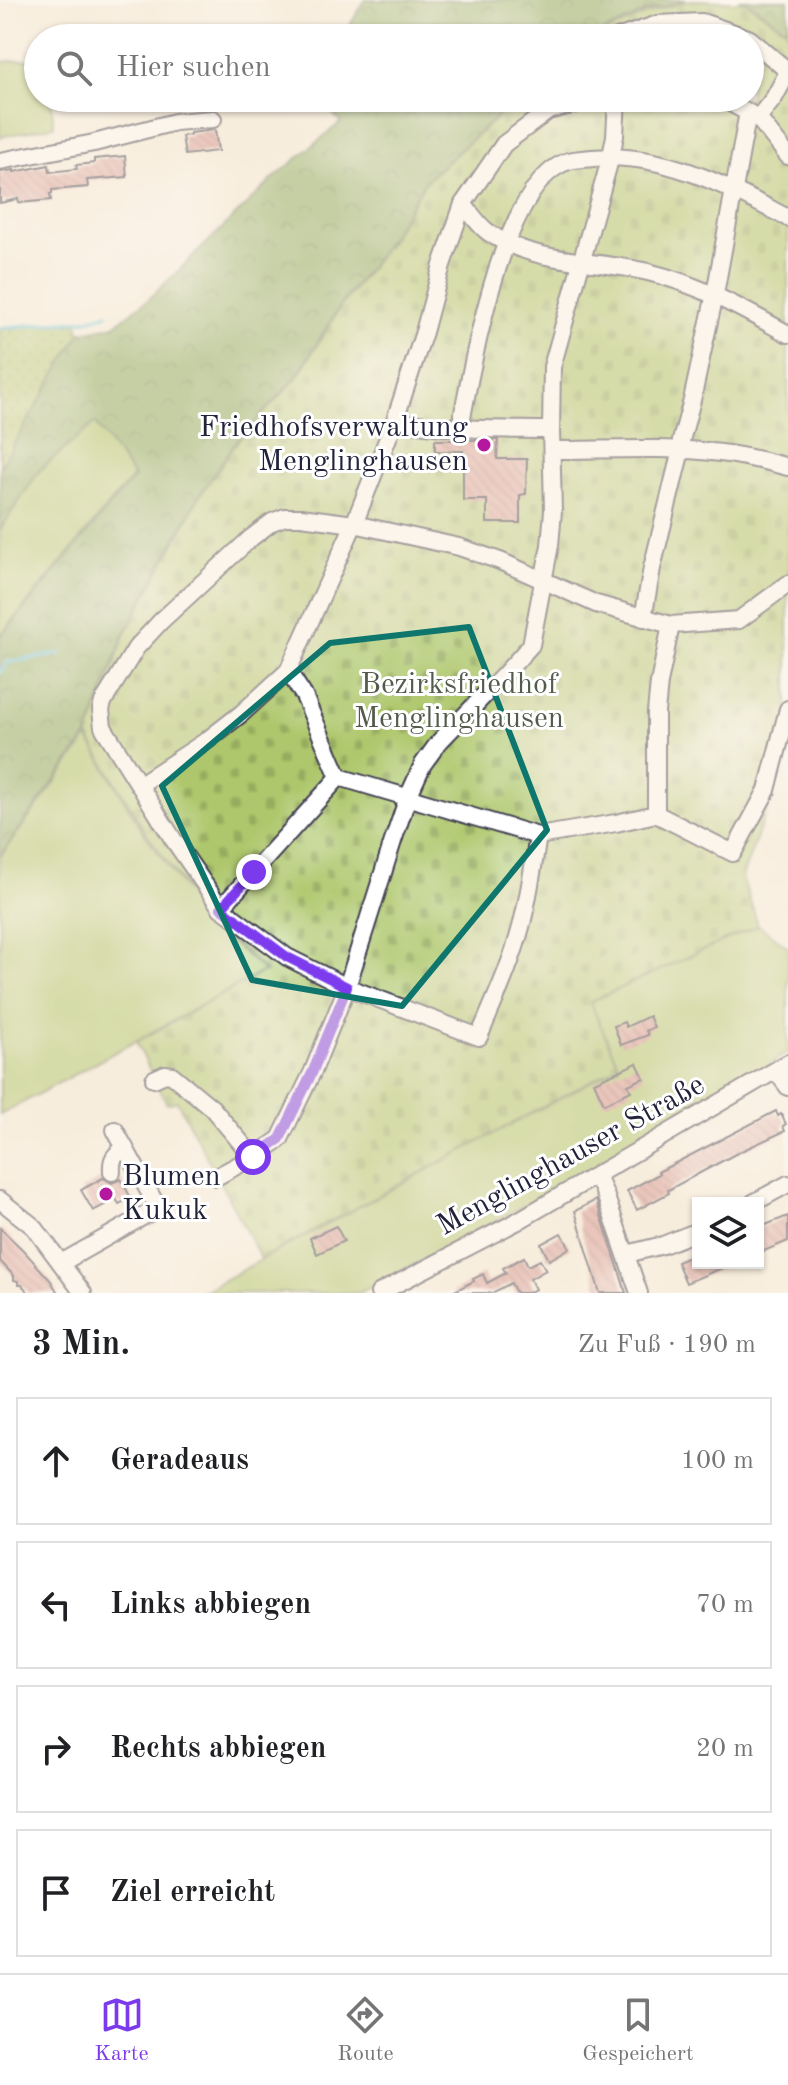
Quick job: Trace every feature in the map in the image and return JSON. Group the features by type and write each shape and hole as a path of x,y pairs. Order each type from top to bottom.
{"street":[{"path":"658,24 708,24"},
{"path":"764,51 788,72 774,98 764,106"},
{"path":"139,785 206,741 288,671 354,524 395,420 463,204 504,144 547,112"},
{"path":"216,1177 280,1139 313,1071 347,987 408,797 423,764 439,742 531,645 553,511 552,367 611,156 616,112"},
{"path":"747,112 788,156"},
{"path":"643,618 715,294 734,190 753,115 757,112"},
{"path":"0,161 94,143 175,122 213,119"},
{"path":"460,429 475,349 506,243 531,191 549,172 568,161 611,156 647,160 687,170 788,218"},
{"path":"463,204 485,230 506,243 546,257 648,272 715,294 788,334"},
{"path":"395,420 426,427 551,430"},
{"path":"552,450 719,452 788,467"},
{"path":"538,836 521,930 479,1037 347,987 287,957 221,908 103,727 103,702 136,648 161,621 251,538 272,522 285,517 354,524 459,547 500,561 596,604 671,625 739,620 788,584"},
{"path":"656,814 656,712 671,625"},
{"path":"288,671 304,696 339,777"},
{"path":"339,777 538,836 656,814 733,853 767,790 788,709"},
{"path":"221,908 339,777"},
{"path":"782,1067 788,1087"},
{"name":"Menglinghauser Straße","path":"379,1293 597,1176 782,1067"},
{"path":"154,1079 165,1074 172,1075 212,1108 253,1157"},
{"path":"61,1263 158,1208 115,1130"},
{"path":"112,1172 112,1159 125,1148"},
{"path":"597,1176 639,1293"},
{"path":"764,1197 788,1184"},
{"path":"0,1200 34,1227 83,1293"},
{"path":"627,1254 692,1233"}],"highlighted area":[{"path":"469,627 547,830 402,1006 252,980 162,786 330,643"}],"green space":[{"path":"365,0 687,0 650,10 620,24 350,24"},
{"name":"Bezirksfriedhof Menglinghausen","path":"691,0 746,2 788,31 788,741 775,788 742,877 758,925 590,1002 619,1066 261,1259 177,1101 167,1104 136,1042 265,971 207,918 143,828 88,736 125,635 201,494 237,442 296,379 342,305 388,244 426,181 503,112 764,112 764,24 624,24"},
{"path":"738,0 788,0 788,30 746,1"},
{"path":"24,60 24,112 52,112 54,126 0,137 0,62"},
{"path":"331,112 501,112 425,181 387,244 341,304 295,379 236,442 200,494 124,635 87,736 0,856 0,637 134,477 95,423 39,471 0,530 0,467 80,333 114,325 149,299 275,177 341,122"},
{"path":"77,322 80,333 0,467 0,329"},
{"path":"95,422 133,476 0,636 0,530 39,471"},
{"path":"88,738 142,830 205,918 264,971 0,1115 0,857"},
{"path":"758,925 788,947 788,1052 771,1064 596,1166 359,1293 200,1293 619,1066 589,1002"}],"building":[{"path":"215,130 218,151 185,155 182,136"},
{"path":"125,156 127,177 87,180 88,187 52,190 51,200 19,203 18,199 0,203 0,172 49,165 50,172 77,169 76,165 94,163 94,159"},
{"path":"435,440 498,440 497,459 527,459 526,494 520,495 520,523 487,523 487,500 463,500 463,451 435,451"},
{"path":"649,1016 654,1027 646,1031 648,1035 621,1045 614,1026 624,1022 626,1027"},
{"path":"637,1063 644,1078 628,1085 631,1091 604,1104 594,1082"},
{"path":"776,1111 786,1124 783,1126 785,1131 739,1152 637,1210 627,1191"},
{"name":"Blumen Kukuk","path":"103,1178 112,1183 121,1179 131,1198 119,1204 116,1199 93,1211 81,1190"},
{"path":"596,1200 626,1293 600,1293 575,1211"},
{"path":"788,1216 788,1241 764,1251 764,1226"},
{"path":"336,1226 344,1241 317,1254 310,1238"},
{"path":"0,1228 51,1281 58,1293 29,1293 18,1285 0,1261"},
{"path":"561,1233 570,1248 549,1260 541,1244"},
{"path":"692,1256 692,1269 720,1269 686,1283 677,1262"},
{"path":"524,1257 528,1266 540,1260 546,1270 530,1279 535,1289 528,1293 516,1293 511,1283 492,1293 451,1293 483,1274 487,1283 506,1273 503,1268"}],"waterway":[{"path":"0,328 86,320 107,314"},
{"path":"0,672 8,662 60,654"}],"place":[{"name":"Friedhofsverwaltung Menglinghausen","path":"484,445"},
{"name":"Blumen Kukuk","path":"106,1194"}],"route":[{"path":"253,1157 280,1139 313,1071 347,987 287,957 221,908 254,872"}]}
